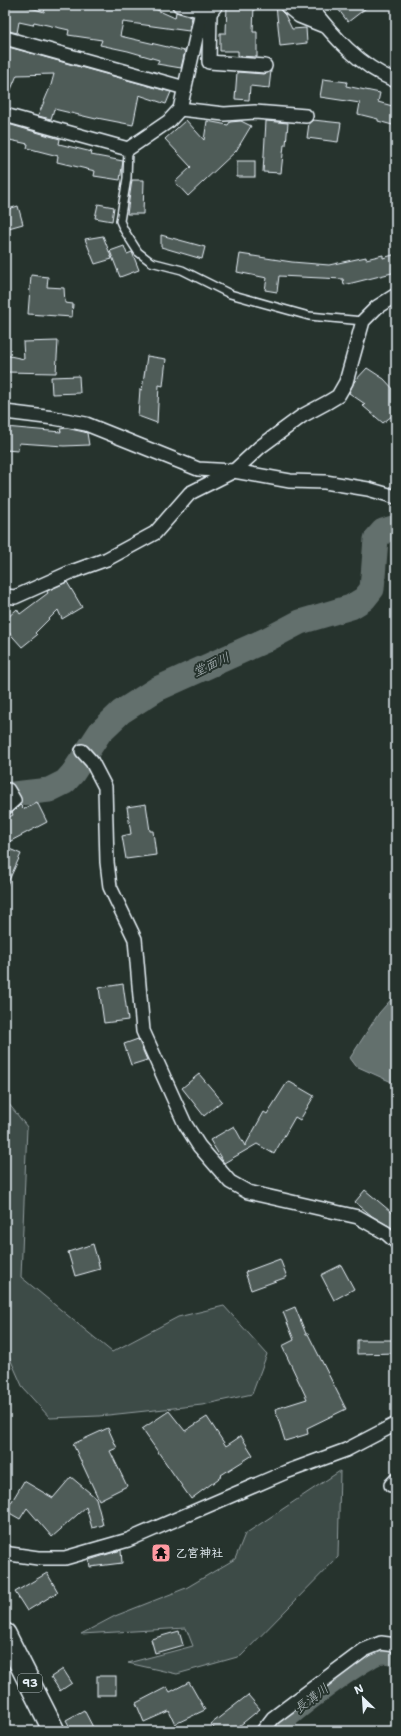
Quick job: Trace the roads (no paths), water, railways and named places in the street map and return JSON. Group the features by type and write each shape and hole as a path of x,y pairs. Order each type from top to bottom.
{"main road":[{"name":"93","path":"6,1638 54,1731"}],"street":[{"path":"179,5 209,10"},
{"path":"286,5 299,16 326,27"},
{"path":"309,5 326,27 352,55 387,78 396,81"},
{"path":"209,10 209,62 265,66"},
{"path":"5,115 128,149 169,121 180,109 209,10"},
{"path":"5,38 185,88"},
{"path":"180,109 224,114 255,112 306,116"},
{"path":"5,596 15,597 107,558 155,533 190,493 234,471 266,442 302,416 338,396 346,382 363,321 377,307 390,297 396,295"},
{"path":"5,412 54,418 86,424 198,469 234,471 290,481 325,482 368,488 396,497"},
{"path":"82,751 92,762 105,787 107,862 110,887 135,940 144,1031 188,1129 199,1146 230,1182 248,1192 358,1217 386,1233 396,1242"},
{"path":"5,790 8,790 14,800 5,808"},
{"path":"5,1552 38,1558 65,1558 128,1540 286,1472 346,1450 396,1424"},
{"path":"263,1731 273,1718 364,1650 381,1643 396,1645"}],"lane":[{"path":"128,149 127,178 120,221 138,252 152,262 182,270 230,294 308,316 363,321"}],"waterway":[{"name":"堂面川","path":"5,795 49,790 65,782 73,773 100,732 121,712 157,689 266,640 300,622 351,607 364,599 372,589 376,539 383,531 393,528 396,530"},
{"name":"長溝川","path":"271,1731 306,1700 359,1663 381,1651 396,1653"}],"place":[{"name":"乙宮神社","path":"161,1553"}]}
